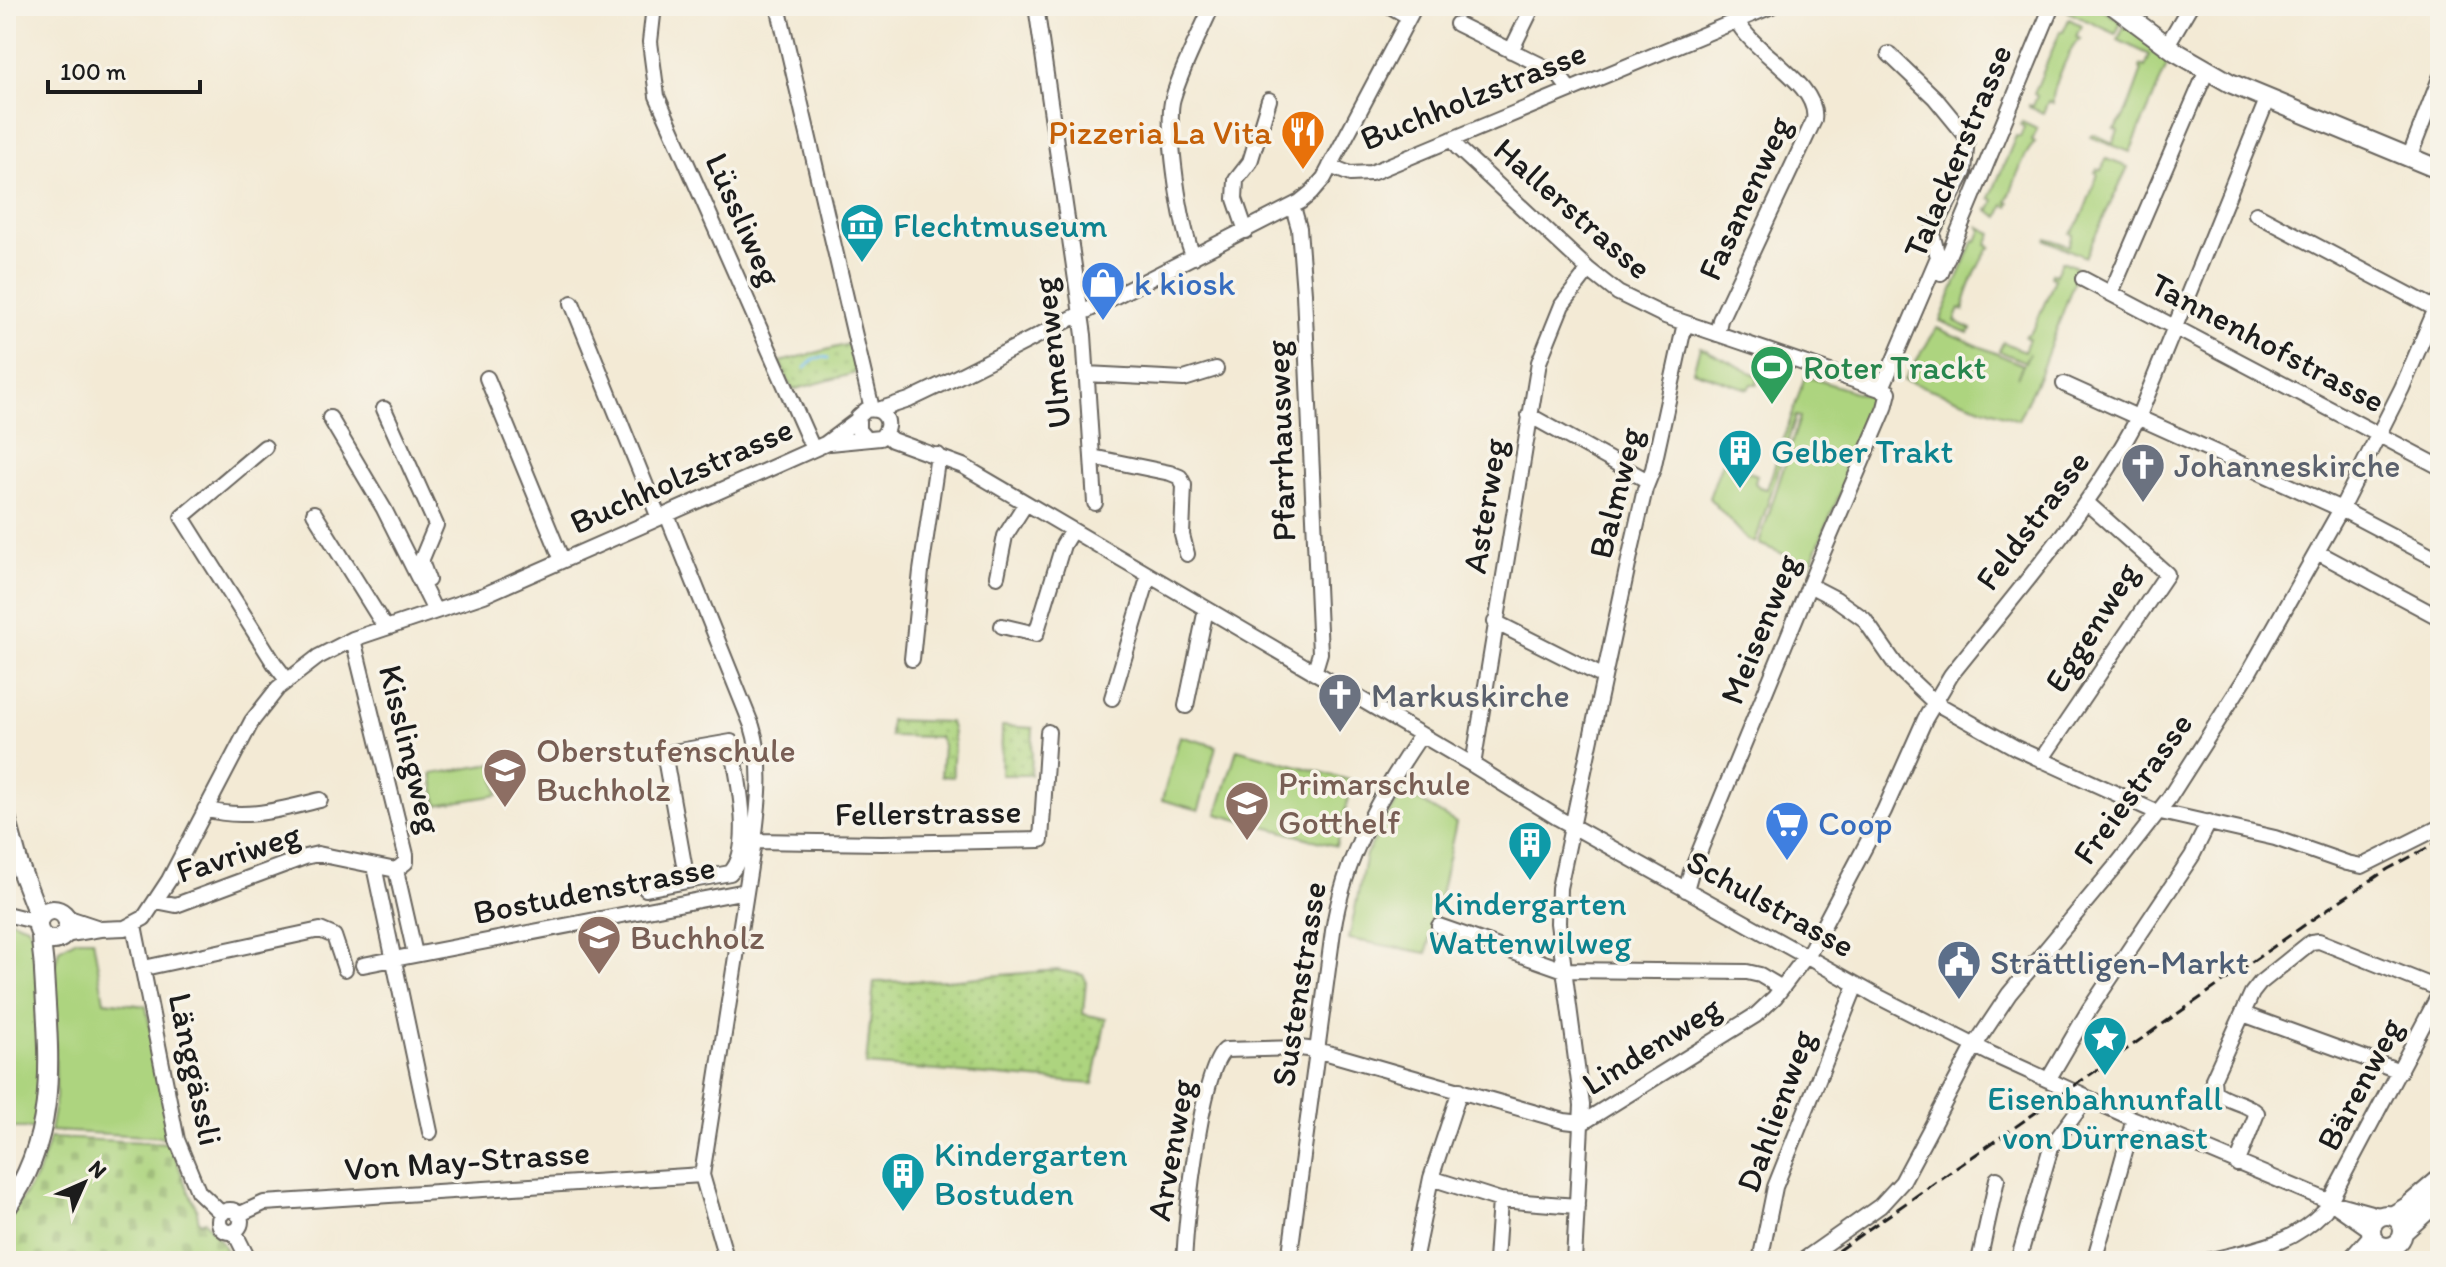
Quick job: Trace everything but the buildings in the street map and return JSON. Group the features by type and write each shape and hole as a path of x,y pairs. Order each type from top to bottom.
{"main road":[{"path":"2114,6 2207,70 2267,100 2440,170"},
{"path":"6,817 19,865 52,925 45,969 49,1066 47,1107 33,1160 6,1209"},
{"path":"2351,1261 2379,1225 2407,1207 2440,1179"},
{"path":"2370,1261 2397,1242 2403,1232 2440,1199"},
{"path":"2379,1225 2399,1221 2403,1232"},
{"path":"2379,1225 2378,1244 2388,1248"}],"street":[{"name":"Lüssliweg","path":"654,6 650,42 657,96 819,446"},
{"path":"778,6 875,409 884,415 886,428"},
{"name":"Ulmenweg","path":"1036,6 1084,335 1095,503"},
{"path":"1194,257 1186,241 1173,153 1171,100 1212,6"},
{"path":"909,400 874,440 865,438 858,430 857,420 863,412 909,400 1293,207 1311,193 1330,166 1412,11 1390,6"},
{"path":"1511,51 1533,6"},
{"name":"Buchholzstrasse","path":"1330,166 1344,173 1364,174 1772,6"},
{"name":"Talackerstrasse","path":"1921,322 2052,6"},
{"path":"2167,45 2190,6"},
{"name":"Fasanenweg","path":"1717,334 1720,320 1816,111 1809,95 1747,36 1737,21"},
{"path":"1457,24 1557,73 1569,89"},
{"name":"Meisenweg","path":"1686,890 1809,585 1885,408 1886,390 1938,257 1932,233 1964,172 1968,142 1965,132 1889,54"},
{"name":"Tannenhofstrasse","path":"2111,293 2207,70"},
{"path":"2409,158 2440,78"},
{"path":"1246,231 1235,199 1236,180 1250,162 1269,100"},
{"name":"Feldstrasse","path":"1806,957 1878,823 1934,702 1951,675 2087,503 2138,418 2267,100"},
{"name":"Hallerstrasse","path":"1452,139 1461,151 1589,270 1629,299 1685,323 1886,390"},
{"name":"Pfarrhausweg","path":"1293,207 1299,228 1304,293 1320,653 1314,673"},
{"path":"2256,214 2439,306"},
{"name":"Asterweg","path":"1473,765 1539,362 1562,305 1589,270"},
{"name":"Tannenhofstrasse","path":"2083,279 2440,467"},
{"name":"Bostudenstrasse","path":"363,965 746,891 760,781 759,752 752,726 572,303"},
{"name":"Freiestrasse","path":"1802,1261 1880,1206 1902,1182 1975,1045 2022,976 2160,812 2248,674 2341,509 2439,306"},
{"name":"Balmweg","path":"1574,1261 1582,1123 1557,909 1604,677 1685,323"},
{"path":"1086,374 1184,379 1216,369"},
{"name":"Buchholzstrasse","path":"487,378 562,560"},
{"path":"2064,384 2341,509 2440,561"},
{"path":"384,409 436,525 421,561 438,610"},
{"path":"1529,415 1648,481"},
{"path":"330,418 384,509 438,610"},
{"name":"Buchholzstrasse","path":"134,925 144,918 156,901 252,721 287,680 325,652 385,627 484,595 819,446 857,420"},
{"name":"Schulstrasse","path":"886,428 892,440 963,466 1026,503 1070,534 1149,575 1573,826 1856,985 2087,1098 2379,1225"},
{"name":"Buchholzstrasse","path":"819,446 865,438"},
{"path":"265,447 182,517 287,680"},
{"path":"912,659 938,455"},
{"path":"1092,457 1180,477 1184,485 1182,535 1187,554"},
{"path":"997,576 1005,536 1026,503"},
{"name":"Eggenweg","path":"2041,760 2167,574 2087,503"},
{"path":"314,513 385,627"},
{"path":"1002,626 1036,634 1059,557 1070,534"},
{"path":"1040,641 1068,552 1070,534"},
{"path":"2317,552 2440,618"},
{"path":"1112,698 1149,575"},
{"path":"1809,585 1864,619 1898,668 1934,702 2041,760 2160,812 2275,838 2362,866 2440,827"},
{"path":"1186,706 1206,609"},
{"path":"1495,622 1604,677"},
{"name":"Kisslingweg","path":"353,639 406,855 402,867 396,870"},
{"name":"Fellerstrasse","path":"754,841 882,843 1041,840 1048,732"},
{"name":"Sustenstrasse","path":"1289,1261 1337,907 1344,877 1361,836 1421,735"},
{"path":"646,889 730,873 735,869 741,844 743,812 731,742 673,752 665,758 687,881"},
{"path":"734,756 759,752"},
{"path":"205,809 256,815 320,800"},
{"path":"2048,1080 2089,1010 2192,856 2209,822"},
{"name":"Favriweg","path":"156,901 176,905 318,854 396,870"},
{"path":"374,866 430,1132"},
{"path":"396,870 415,954"},
{"path":"727,1261 702,1175 746,891"},
{"path":"6,914 52,925 100,929 134,925"},
{"name":"Länggässli","path":"134,925 177,1140 198,1191 222,1214"},
{"path":"1439,926 1564,970 1747,972 1760,975 1782,988"},
{"path":"144,968 320,930 334,936 345,969"},
{"path":"2237,1164 2257,1113 2253,1108 2219,1095 2212,1085 2260,983 2311,942 2319,941 2440,991"},
{"name":"Lindenweg","path":"1317,1050 1564,1121 1582,1123 1756,1015 1806,957"},
{"name":"Dahlienweg","path":"1760,1261 1775,1187 1856,985"},
{"name":"Bärenweg","path":"2207,1261 2287,1240 2312,1223 2331,1202 2440,991"},
{"path":"2243,1014 2400,1071"},
{"name":"Arvenweg","path":"1184,1261 1192,1172 1218,1057 1225,1050 1233,1049 1317,1050"},
{"path":"1414,1261 1431,1178 1460,1090"},
{"path":"2018,1261 2051,1147 2087,1098"},
{"path":"2094,1261 2134,1119"},
{"name":"Von May-Strasse","path":"238,1215 264,1203 702,1175"},
{"path":"1431,1178 1500,1200 1577,1206"},
{"path":"1979,1261 1997,1179"},
{"path":"1496,1261 1500,1200"},
{"path":"228,1211 238,1215 240,1222 234,1231 227,1232 221,1228 219,1221 222,1214 228,1211"},
{"path":"234,1231 249,1261"}],"green space":[{"path":"2070,6 2093,7 2108,13 2121,22 2116,34 2068,12"},
{"path":"2069,19 2081,25 2076,37 2080,39 2062,69 2053,103 2048,101 2043,113 2029,105 2033,106 2037,96 2034,94 2060,31 2063,32"},
{"path":"2125,24 2171,56 2130,152 2091,137 2093,134 2113,143 2118,131 2114,129 2130,102 2141,65 2145,67 2150,55 2118,40"},
{"path":"2022,122 2037,129 2032,141 2035,143 2019,170 2007,202 2010,203 2008,207 2004,205 1999,217 1986,209 1990,210 1994,200 1990,198 2016,136 2020,137 2024,127"},
{"path":"2106,159 2128,167 2085,257 2046,240 2069,246 2073,235 2070,233 2082,215 2098,174 2095,172 2097,169 2101,171"},
{"path":"1979,227 1992,233 1987,245 1991,247 1973,278 1964,311 1960,309 1955,321 1972,329 1968,333 1940,321 1974,240 1977,241 1981,231"},
{"path":"2062,261 2079,268 2040,374 2018,420 1904,380 1937,328 2023,365 2025,362 1999,351 2003,342 2024,351 2029,339 2025,337 2034,328 2055,279 2052,273 2056,275"},
{"path":"849,344 856,373 792,390 780,362"},
{"path":"1700,347 1758,376 1757,384 1751,384 1748,389 1693,371"},
{"path":"1805,376 1874,398 1871,408 1875,410 1810,565 1759,544 1800,417 1796,416 1755,543 1748,540 1709,498 1722,462 1757,475 1755,483 1767,489"},
{"path":"890,720 950,722 954,744 953,777 941,776 943,745 939,737 890,736"},
{"path":"1002,726 1033,728 1031,775 1001,775"},
{"path":"1180,736 1216,746 1199,810 1162,800"},
{"path":"1237,749 1353,781 1336,846 1217,814"},
{"path":"493,764 498,795 437,805 432,774"},
{"path":"1403,791 1456,823 1427,953 1349,939 1366,854"},
{"path":"6,918 27,926 37,940 43,1077 36,1128 6,1128"},
{"path":"77,939 93,939 104,1001 146,1006 170,1134 166,1137 50,1131 56,1097 53,973 59,949"},
{"path":"1057,970 1083,975 1086,980 1083,1014 1106,1019 1093,1084 866,1065 874,982 947,980"},
{"path":"50,1138 171,1143 200,1223 205,1221 221,1241 231,1261 6,1261 6,1224 37,1175"}],"waterway":[{"path":"805,368 815,359 828,358"}],"railway":[{"path":"1823,1261 2329,908 2388,869 2440,841"}],"place":[{"name":"Pizzeria La Vita","path":"1303,171"},
{"name":"Flechtmuseum","path":"862,264"},
{"name":"k kiosk","path":"1103,322"},
{"name":"Roter Trackt","path":"1772,406"},
{"name":"Gelber Trakt","path":"1740,490"},
{"name":"Johanneskirche","path":"2143,504"},
{"name":"Markuskirche","path":"1340,734"},
{"name":"Oberstufenschule Buchholz","path":"505,809"},
{"name":"Primarschule Gotthelf","path":"1247,842"},
{"name":"Coop","path":"1787,862"},
{"name":"Kindergarten Wattenwilweg","path":"1530,882"},
{"name":"Buchholz","path":"599,976"},
{"name":"Strättligen-Markt","path":"1959,1001"},
{"name":"Eisenbahnunfall von Dürrenast","path":"2105,1077"},
{"name":"Kindergarten Bostuden","path":"903,1213"}]}
